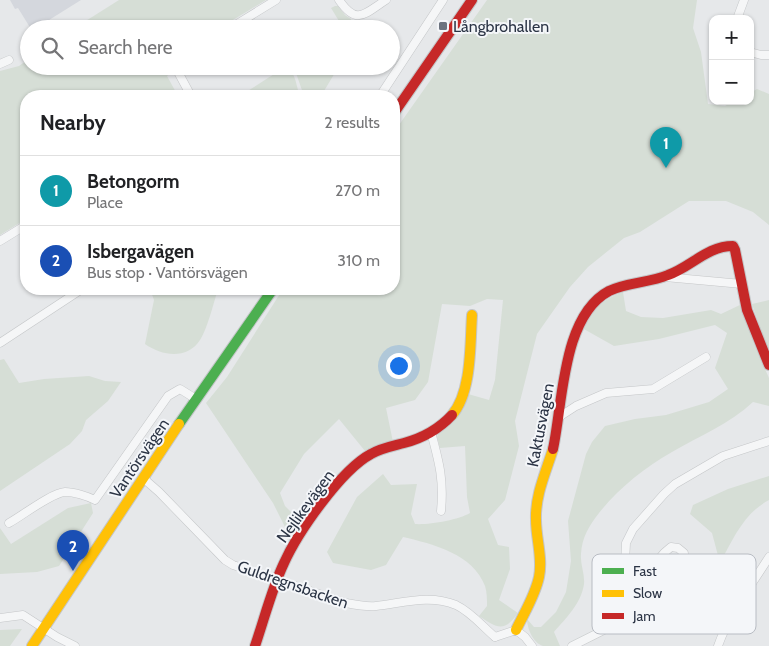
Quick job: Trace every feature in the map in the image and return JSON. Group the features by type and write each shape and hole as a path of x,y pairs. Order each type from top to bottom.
{"street":[{"path":"244,20 276,0"},
{"path":"339,0 347,12 354,16 362,16 386,0"},
{"path":"400,66 443,0"},
{"path":"738,15 744,0"},
{"path":"400,104 468,1"},
{"path":"754,53 769,55"},
{"path":"0,64 9,60"},
{"path":"180,75 188,90"},
{"path":"384,90 394,75"},
{"path":"0,242 20,229"},
{"name":"Kaktusvägen","path":"516,630 539,577 540,555 535,521 538,498 553,448 570,352 583,316 601,296 619,286 665,277 675,273 717,247 733,246 742,284 665,277"},
{"path":"742,284 747,310 769,365"},
{"path":"0,343 73,295"},
{"name":"Vantörsvägen","path":"32,646 196,399 269,295"},
{"name":"Nejlikevägen","path":"255,646 289,552 327,498 354,465 371,454 418,439 432,432 449,418 460,404 465,390 472,315"},
{"path":"559,417 576,406 606,393 653,389 666,383 694,363 706,357"},
{"path":"9,523 48,499 65,492 87,496 96,500 168,396 180,389 196,399"},
{"path":"432,432 442,470 441,511"},
{"path":"626,554 626,543 633,529 675,484 723,456 769,441"},
{"name":"Guldregnsbacken","path":"143,478 225,560 239,567 360,606 375,606 429,599 445,602 457,606 470,614 495,637"},
{"path":"663,554 671,547 678,548 684,554"},
{"path":"756,577 769,557"},
{"path":"0,618 23,615 57,638 75,646"},
{"path":"493,646 495,637 516,630 526,637 532,646"},
{"path":"572,646 596,634"},
{"path":"718,646 722,634"}],"shaded area":[{"path":"10,0 81,0 49,20 25,20 18,8 15,9"},
{"path":"119,0 266,0 233,20 87,20"},
{"path":"487,0 697,0 693,28 701,52 708,104 725,106 754,105 754,91 757,89 769,94 769,225 753,212 726,201 689,201 640,232 624,238 588,267 570,287 537,334 515,421 519,446 505,500 488,519 498,545 509,547 510,569 499,600 518,613 509,624 504,626 496,626 479,616 487,606 485,586 471,566 451,552 403,537 386,565 371,570 333,563 327,552 357,497 383,474 391,485 417,484 411,514 415,524 443,522 470,513 467,497 465,446 440,448 437,437 439,432 463,410 468,394 489,400 495,380 503,300 487,299 470,306 442,304 428,382 415,400 386,408 393,442 365,451 339,419 304,454 280,493 285,506 304,525 292,541 273,503 206,403 227,377 279,295 400,295 400,123"},
{"path":"338,6 351,20 338,20 331,8"},
{"path":"19,66 20,75 168,75 167,76 175,90 20,90 20,223 0,235 0,71"},
{"path":"273,75 294,75 298,90 249,90"},
{"path":"297,75 334,75 325,90 302,90"},
{"path":"623,292 626,311 641,317 663,318 711,310 721,314 742,304 754,344 769,378 769,406 753,402 734,417 652,464 632,479 606,504 584,537 581,558 584,584 580,598 554,632 560,646 543,646 536,642 531,635 527,619 534,627 541,627 556,612 566,592 571,561 568,521 586,454 592,442 605,426 635,419 666,415 709,402 728,389 715,368 727,333 715,325 659,339 614,346 582,328 598,306"},
{"path":"152,295 216,295 200,340 188,351 174,354 159,351 145,344 154,300"},
{"path":"769,300 769,354 752,304"},
{"path":"4,359 19,383 89,376 105,381 121,382 108,401 86,420 82,431 70,444 0,491 0,360"},
{"path":"769,476 769,500 760,505 746,519 725,554 718,554 712,533 690,514 693,505 728,489"},
{"path":"91,503 93,513 59,566 37,572 0,574 0,528 11,544 68,508"},
{"path":"22,629 10,646 0,646 0,630"}],"traffic: fast":[{"path":"179,424 269,295"}],"traffic: slow":[{"path":"452,415 459,405 467,381 472,315"},
{"path":"32,646 179,424"},
{"path":"516,630 532,598 539,577 540,563 536,511 553,449"}],"traffic: jam":[{"path":"400,104 472,0"},
{"path":"553,449 567,362 573,340 582,320 594,303 609,291 668,275 715,249 733,246 735,250 747,310 769,365"},
{"path":"255,646 284,563 299,535 334,487 359,462 371,454 424,436 442,425 452,415"}],"place":[{"name":"Långbrohallen","path":"443,26"},
{"name":"Betongorm","path":"666,168"},
{"name":"Isbergavägen","path":"73,571"}]}
